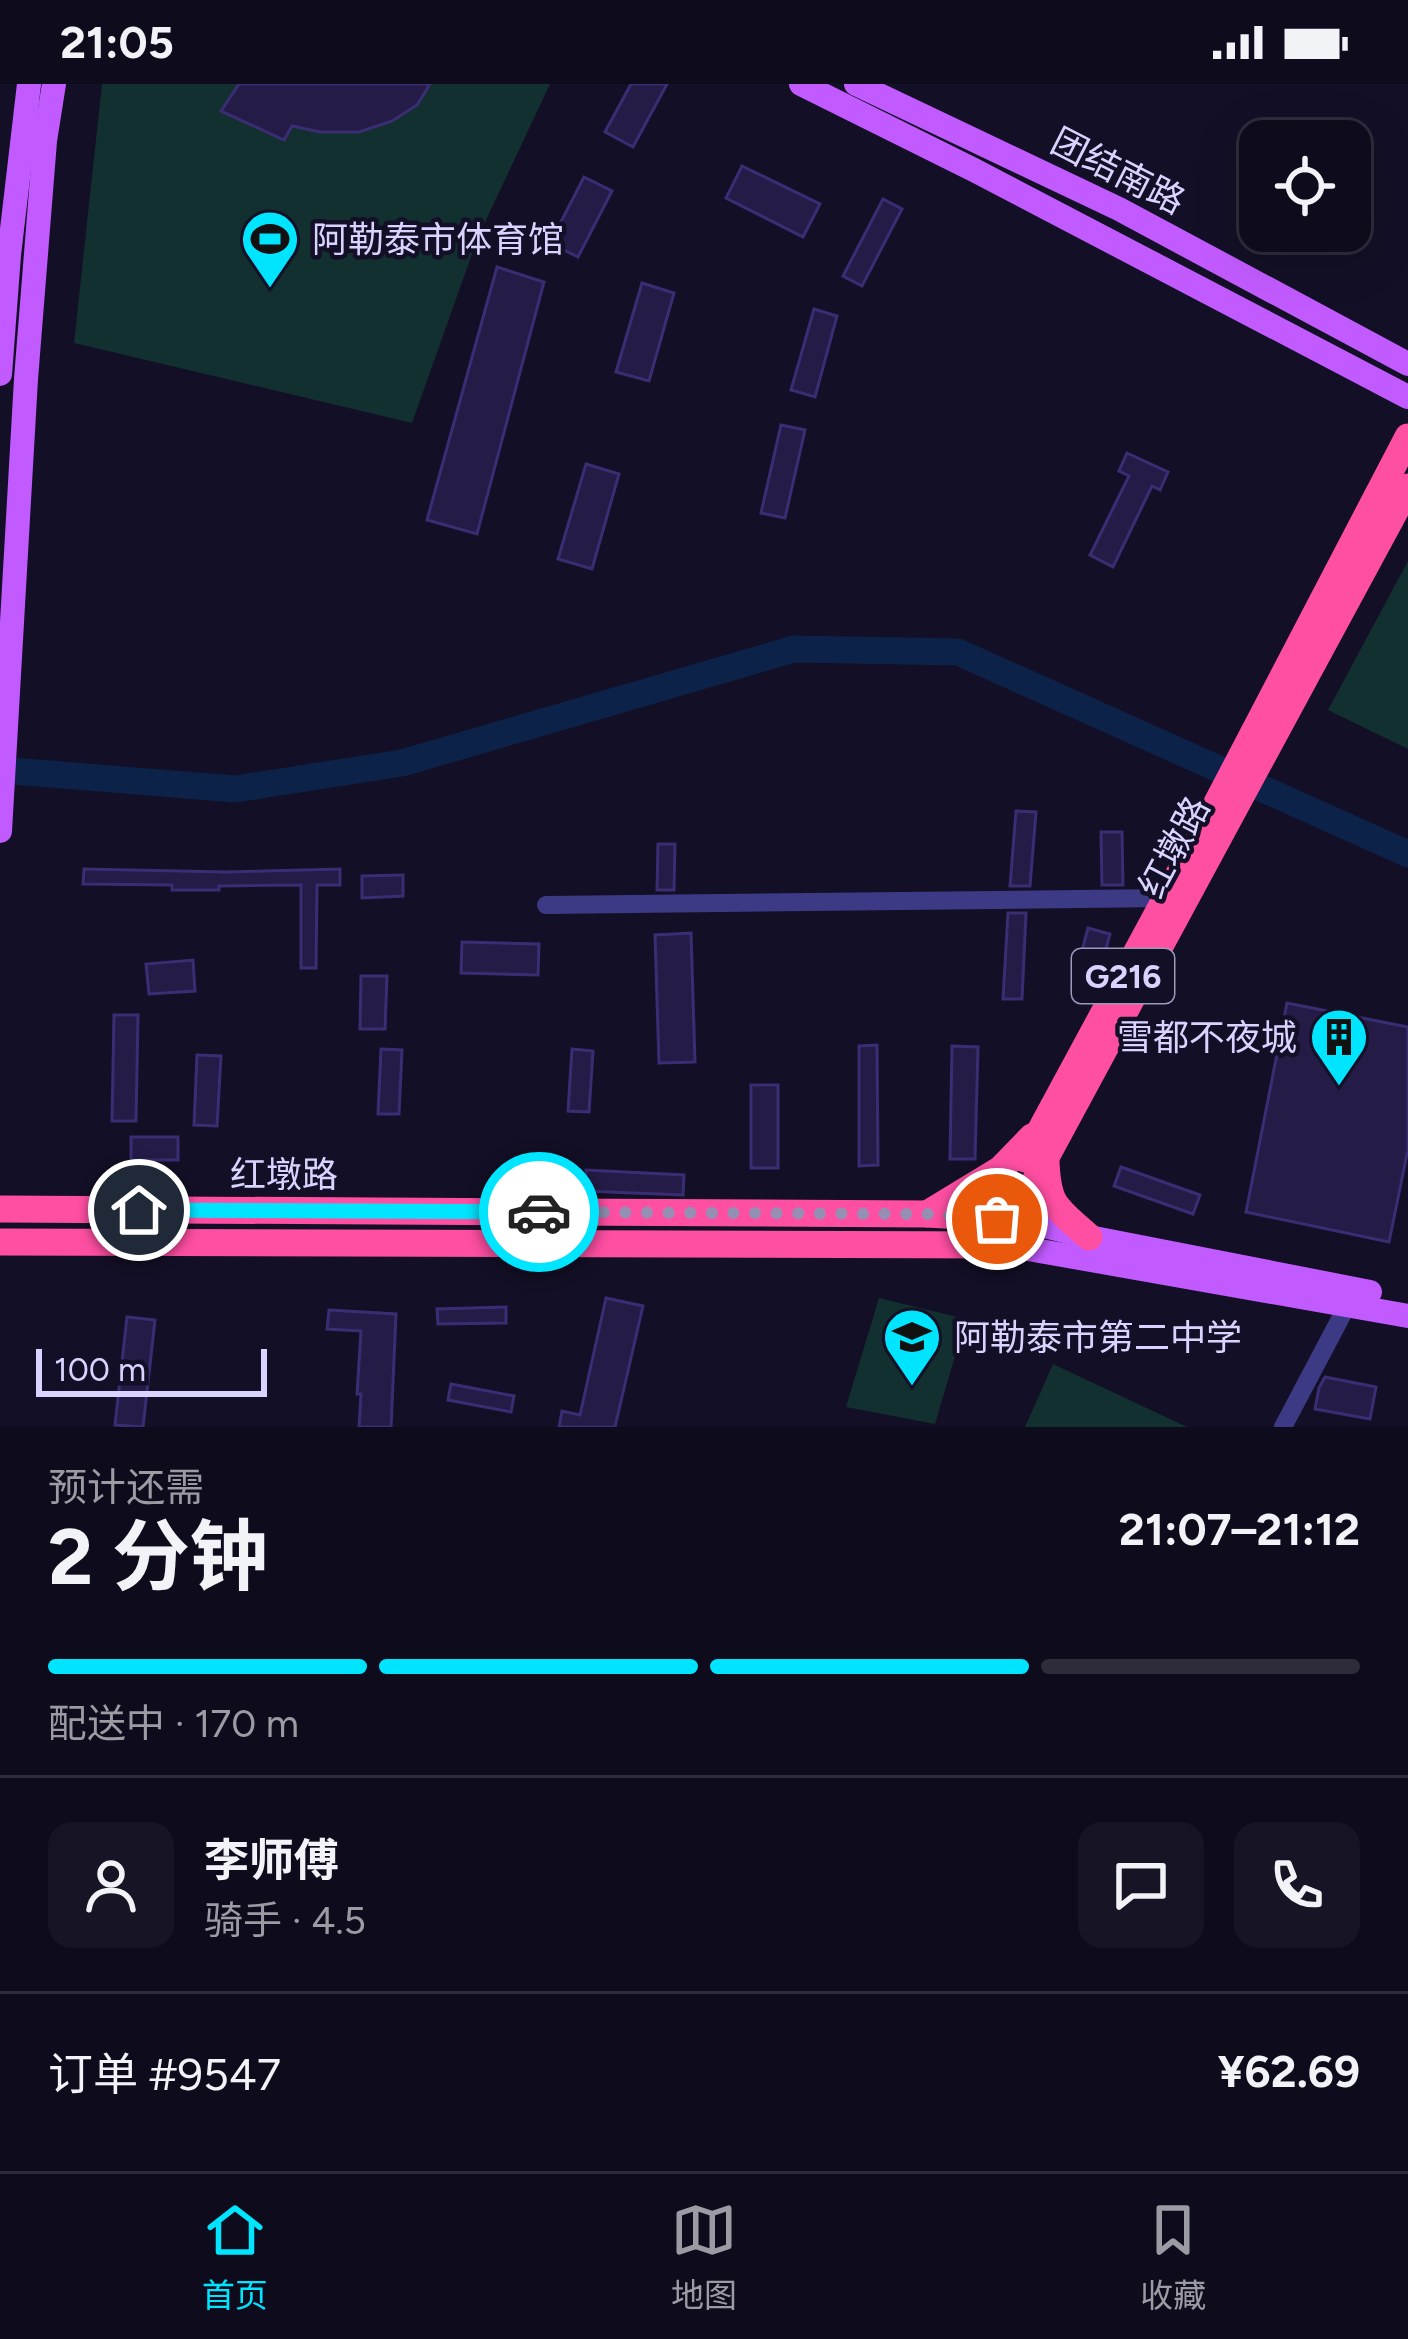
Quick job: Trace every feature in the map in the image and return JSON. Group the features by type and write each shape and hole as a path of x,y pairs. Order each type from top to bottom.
{"highway":[{"name":"红墩路","path":"1285,695 1408,436"},
{"name":"红墩路","path":"1043,1143 1285,695 1408,487"},
{"name":"红墩路","path":"1001,1232 1166,898 1215,826"},
{"path":"927,1214 1043,1143 1047,1190 1056,1207 1089,1237"},
{"name":"红墩路","path":"0,1209 927,1214 1001,1232"},
{"name":"红墩路","path":"0,1242 1001,1232"}],"main road":[{"path":"0,374 28,84"},
{"path":"0,831 26,379 54,84"},
{"path":"801,84 1408,397"},
{"name":"团结南路","path":"856,84 1119,209 1408,364"},
{"path":"1001,1232 1089,1237 1408,1299"},
{"path":"1001,1232 1408,1316"}],"street":[{"path":"546,905 1166,898"},
{"path":"1283,1427 1348,1304"}],"green space":[{"name":"阿勒泰市体育馆","path":"102,84 550,84 478,237 412,423 74,343"},
{"path":"1408,561 1408,749 1328,710"},
{"path":"879,1298 966,1319 935,1424 846,1407"},
{"path":"1053,1364 1187,1427 1025,1427"}],"building":[{"name":"阿勒泰市体育馆","path":"239,84 430,84 417,105 392,121 359,132 292,126 284,140 221,111"},
{"path":"631,84 667,84 633,147 605,132"},
{"path":"742,166 820,204 803,237 726,198"},
{"path":"584,177 612,191 578,257 550,243"},
{"path":"883,199 902,209 862,286 843,276"},
{"path":"497,267 544,282 477,534 427,520"},
{"path":"642,283 674,293 649,381 616,372"},
{"path":"814,309 837,316 815,397 791,390"},
{"path":"781,425 805,430 785,518 761,513"},
{"path":"1127,453 1168,472 1160,490 1152,486 1113,567 1090,555 1129,476 1119,471"},
{"path":"586,464 619,474 592,569 558,559"},
{"path":"1016,811 1036,812 1030,886 1010,886"},
{"path":"1101,832 1122,832 1123,885 1102,885"},
{"path":"658,844 675,844 674,890 657,890"},
{"path":"84,869 340,869 340,885 317,885 316,968 301,968 301,885 172,890 172,885 83,884"},
{"path":"403,875 403,896 362,898 362,876"},
{"path":"1008,913 1026,913 1022,999 1003,999"},
{"path":"1088,928 1110,934 1094,994 1072,988"},
{"path":"691,933 695,1062 659,1063 655,935"},
{"path":"462,942 539,944 538,975 461,973"},
{"path":"193,960 195,991 149,994 146,964"},
{"path":"361,976 387,976 385,1029 360,1029"},
{"name":"雪都不夜城","path":"1287,1003 1408,1027 1408,1149 1389,1242 1246,1212"},
{"path":"114,1015 138,1015 136,1121 112,1121"},
{"path":"877,1045 878,1165 859,1166 859,1046"},
{"path":"952,1046 978,1047 975,1159 950,1159"},
{"path":"381,1049 402,1050 399,1114 378,1114"},
{"path":"572,1049 593,1051 589,1112 568,1111"},
{"path":"197,1055 221,1056 217,1126 194,1125"},
{"path":"751,1085 778,1085 778,1168 751,1168"},
{"path":"131,1137 178,1137 178,1160 131,1160"},
{"path":"1121,1167 1200,1195 1193,1214 1114,1186"},
{"path":"586,1170 684,1175 683,1195 585,1191"},
{"path":"606,1298 643,1306 615,1427 559,1427 562,1411 580,1415"},
{"path":"506,1307 506,1323 438,1324 437,1309"},
{"path":"329,1310 396,1314 391,1427 359,1427 361,1331 327,1329"},
{"path":"127,1317 155,1320 143,1427 115,1425"},
{"path":"1325,1377 1376,1387 1370,1419 1315,1409"},
{"path":"451,1384 514,1396 511,1412 448,1400"}],"waterway":[{"path":"0,770 235,789 402,763 794,649 958,652 1408,854"}],"way so far":[{"path":"539,1212 927,1214 997,1219"}],"place":[{"name":"阿勒泰市体育馆","path":"270,290"},
{"name":"雪都不夜城","path":"1339,1088"},
{"name":"阿勒泰市第二中学","path":"912,1388"}],"route":[{"path":"139,1210 539,1212"}]}
